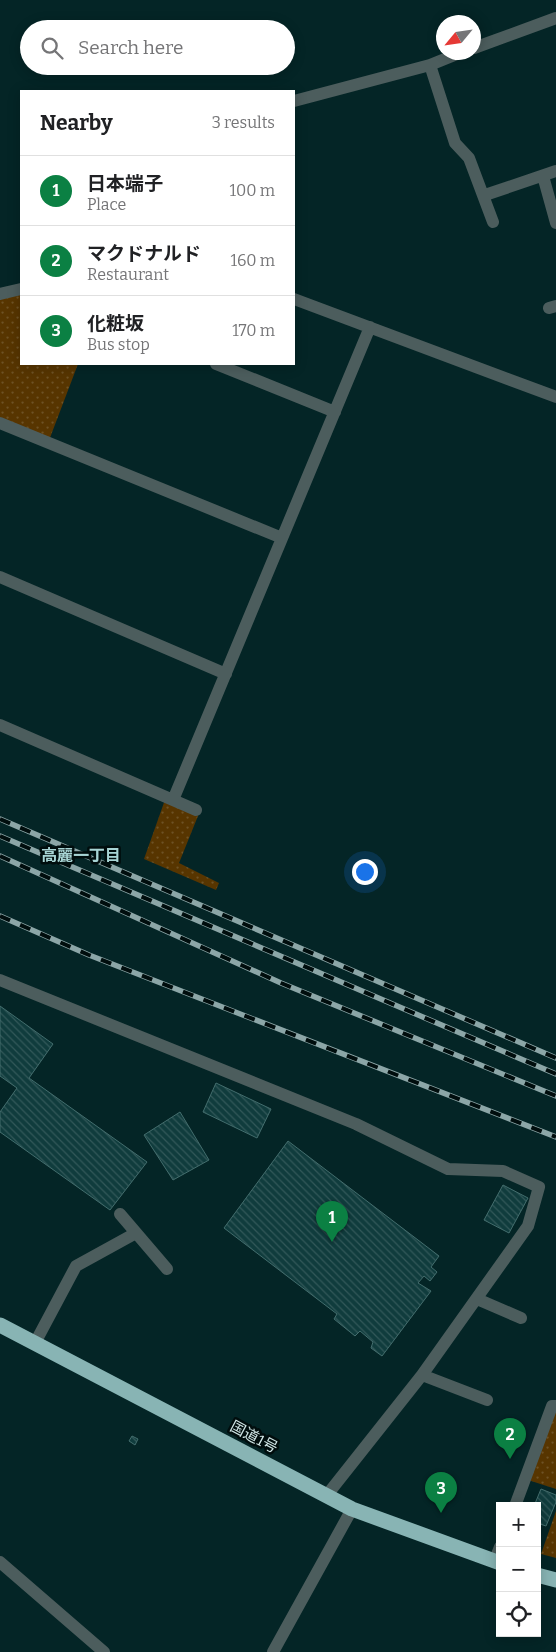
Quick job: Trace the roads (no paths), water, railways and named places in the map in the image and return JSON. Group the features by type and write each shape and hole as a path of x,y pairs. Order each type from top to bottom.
{"highway":[{"name":"国道1号","path":"0,1324 352,1509 496,1562"},
{"path":"541,1575 556,1580"}],"street":[{"path":"481,45 556,18"},
{"path":"295,101 430,65 442,60"},
{"path":"430,65 455,143 469,158 493,222"},
{"path":"484,195 556,171"},
{"path":"544,176 556,223"},
{"path":"0,294 20,289"},
{"path":"295,299 556,398"},
{"path":"173,800 370,328"},
{"path":"218,365 334,412"},
{"path":"0,423 282,538"},
{"path":"0,577 226,674"},
{"path":"0,725 196,810"},
{"path":"0,980 356,1124 448,1169 503,1171 539,1187 528,1226 422,1375 327,1495"},
{"path":"120,1214 167,1269"},
{"path":"35,1343 76,1266 136,1233"},
{"path":"477,1299 521,1318"},
{"path":"422,1375 487,1400"},
{"path":"516,1502 552,1406 556,1406"},
{"path":"273,1652 352,1509"},
{"path":"0,1562 104,1652"}],"railway":[{"path":"0,819 556,1058"},
{"path":"0,836 556,1074"},
{"path":"0,856 281,983 556,1096"},
{"path":"0,916 89,955 556,1137"}],"place":[{"name":"日本端子","path":"332,1242"},
{"name":"マクドナルド","path":"510,1459"},
{"name":"化粧坂","path":"441,1513"}],"district":[{"name":"高麗一丁目","path":"81,855"}]}
